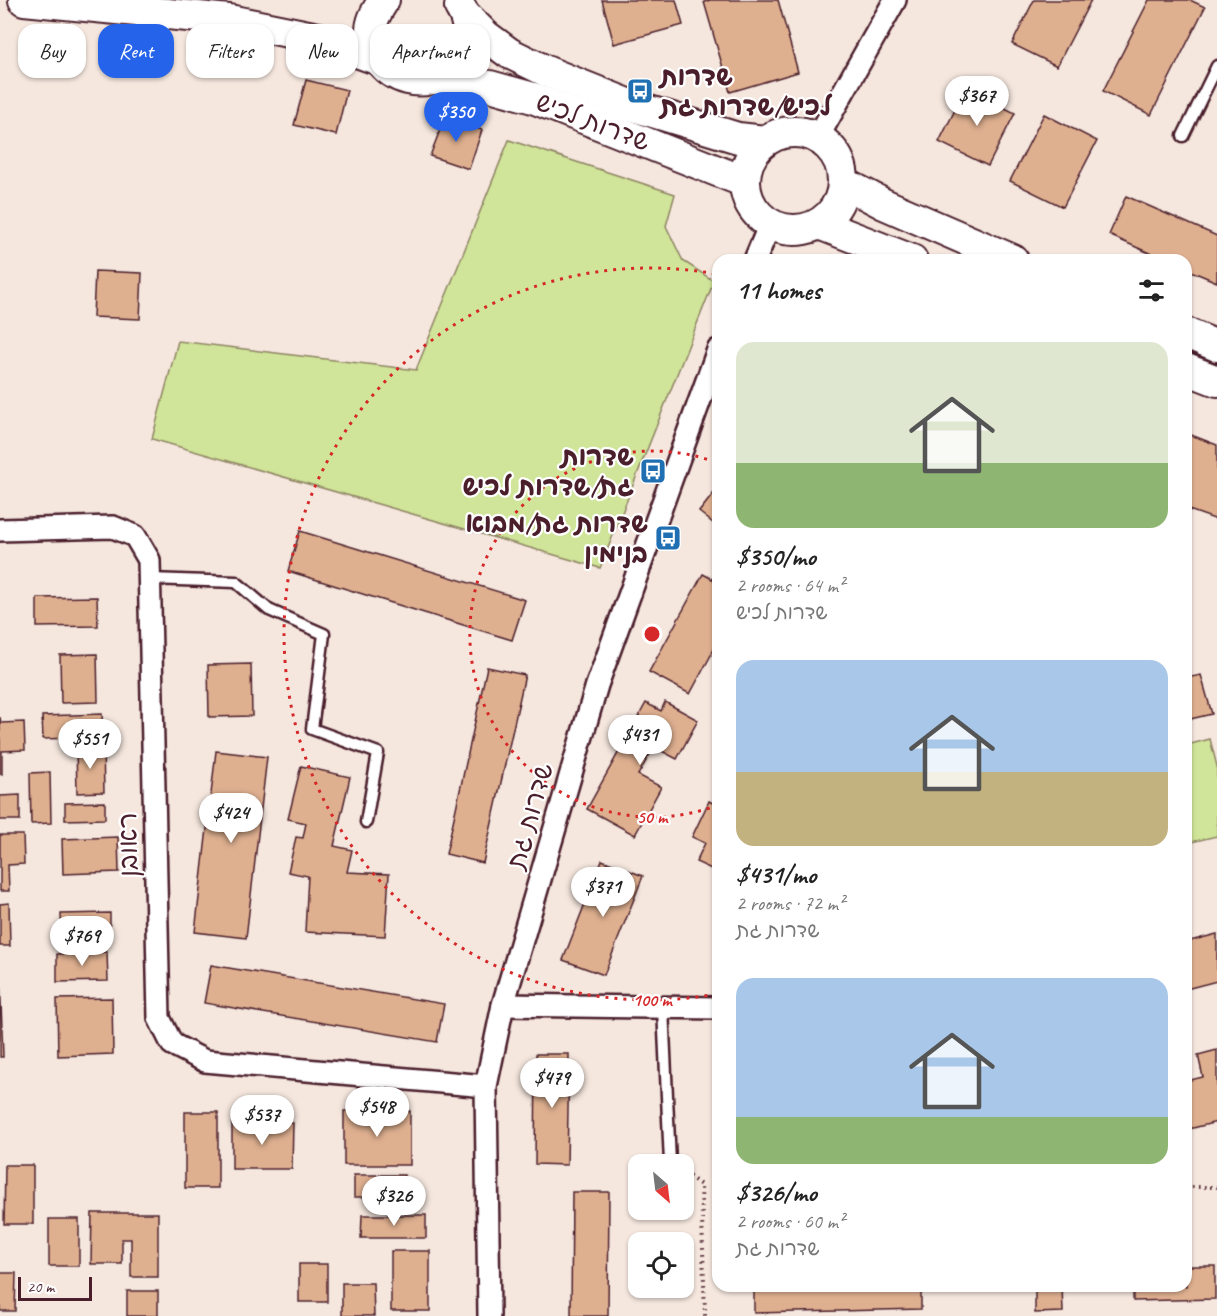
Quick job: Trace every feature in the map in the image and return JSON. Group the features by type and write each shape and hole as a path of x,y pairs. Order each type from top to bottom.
{"main road":[{"path":"24,0 229,20 318,38 370,57"},
{"path":"372,24 375,13 384,0"},
{"path":"435,79 449,71 460,60 466,45 468,30 459,7"},
{"name":"שדרות לכיש","path":"459,7 486,36 508,53 548,72 633,106 738,138 765,141"},
{"name":"שדרות לכיש","path":"402,78 420,81 435,79 490,86 533,98 745,182"},
{"path":"791,132 818,137 837,156 843,169 844,183 840,199 832,213 819,224 803,230 786,230 770,224 757,213 748,199 745,182 747,167 754,153 765,141 777,135 791,132"},
{"path":"844,183 884,204 999,254"},
{"path":"819,224 896,254"},
{"path":"1192,336 1217,346"},
{"path":"1192,371 1217,381"}],"street":[{"path":"818,137 895,0"},
{"path":"758,254 770,224"},
{"name":"שדרות גת","path":"489,1316 486,1086 503,1005 597,685 712,367"},
{"name":"ראובן","path":"0,530 113,528 135,536 149,560 159,1018 172,1044 205,1061 486,1086"},
{"path":"503,1005 712,1008"}],"lane":[{"path":"1183,136 1217,66"},
{"path":"150,579 236,582 269,610 324,634 312,729 378,753 366,822"},
{"path":"663,1008 670,1154"}],"path":[{"path":"694,1180 701,1185 705,1316"},
{"path":"1192,1188 1217,1186"}],"green space":[{"path":"509,140 675,194 666,226 683,261 712,280 712,286 600,568 152,439 178,341 416,370"},
{"path":"1210,739 1217,766 1217,836 1192,842 1192,744"}],"building":[{"path":"602,0 676,0 683,25 614,44"},
{"path":"710,0 778,0 798,72 730,92 704,2"},
{"path":"1034,0 1091,0 1057,66 1012,44"},
{"path":"1149,0 1190,0 1205,7 1151,115 1103,91"},
{"path":"306,80 347,90 336,135 294,125"},
{"path":"966,88 1015,113 988,166 939,142"},
{"path":"1044,114 1097,141 1063,207 1010,181"},
{"path":"445,117 482,130 469,169 430,156"},
{"path":"1126,196 1217,236 1217,282 1192,272 1192,254 1152,254 1109,235"},
{"path":"95,271 142,273 140,319 93,317"},
{"path":"1192,435 1217,445 1217,520 1192,511"},
{"path":"712,496 712,522 699,512"},
{"path":"300,531 525,600 512,640 288,571"},
{"path":"703,574 712,579 712,653 690,694 649,672"},
{"path":"97,597 98,626 37,627 37,598"},
{"path":"97,654 98,702 61,703 60,655"},
{"path":"251,664 252,716 209,717 208,665"},
{"path":"487,667 525,675 483,863 446,854"},
{"path":"1201,675 1212,714 1192,719 1192,677"},
{"path":"665,702 698,720 677,759 654,747 638,775 661,787 635,835 587,809 646,703 661,711"},
{"path":"102,714 103,737 43,739 42,716"},
{"path":"0,717 1,723 24,722 25,750 2,751 2,774 0,774"},
{"path":"76,747 103,747 104,792 77,793"},
{"path":"216,751 267,757 246,938 195,932"},
{"path":"301,766 350,777 334,846 352,850 347,872 389,874 385,936 305,932 308,876 288,872 296,837 303,838 306,823 288,819"},
{"path":"50,772 51,823 31,824 30,773"},
{"path":"20,795 20,820 0,820 0,796"},
{"path":"709,801 712,803 712,869 696,862 705,843 692,837"},
{"path":"105,802 105,819 65,820 65,803"},
{"path":"0,835 23,835 24,864 8,865 9,891 0,891"},
{"path":"118,837 119,872 63,874 62,839"},
{"path":"602,860 643,876 604,975 563,960"},
{"path":"9,903 10,946 0,946 0,904"},
{"path":"110,913 110,940 62,942 61,914"},
{"path":"1217,934 1217,981 1192,987 1192,940"},
{"path":"107,952 108,981 57,982 57,954"},
{"path":"211,965 444,1004 437,1042 204,1003"},
{"path":"0,974 3,1057 0,1057"},
{"path":"112,998 113,1054 58,1056 57,999"},
{"path":"1217,1050 1217,1122 1192,1128 1192,1080 1203,1077 1198,1055"},
{"path":"536,1054 569,1054 567,1165 535,1164"},
{"path":"344,1111 410,1111 410,1165 344,1165"},
{"path":"185,1112 218,1112 218,1188 185,1188"},
{"path":"232,1123 293,1123 292,1169 232,1169"},
{"path":"5,1165 33,1165 33,1224 4,1224"},
{"path":"354,1175 404,1175 405,1197 354,1197"},
{"path":"572,1192 609,1192 608,1316 571,1316"},
{"path":"92,1213 158,1213 158,1277 131,1277 131,1239 122,1239 122,1264 91,1264"},
{"path":"362,1215 426,1215 426,1238 361,1238"},
{"path":"49,1219 79,1219 79,1266 49,1266"},
{"path":"391,1251 430,1251 430,1311 391,1311"},
{"path":"299,1264 327,1264 327,1302 299,1302"},
{"path":"1192,1266 1215,1266 1215,1299 1133,1301 1133,1292 1192,1292"},
{"path":"0,1273 16,1273 15,1311 0,1311"},
{"path":"342,1283 373,1283 374,1316 342,1316"},
{"path":"127,1291 158,1291 158,1316 127,1316"},
{"path":"754,1292 921,1292 921,1309 754,1313"},
{"path":"1035,1292 1062,1292 1063,1312 1035,1313"}],"place":[{"name":"שדרות לכיש/שדרות גת","path":"640,91"},
{"name":"שדרות גת/שדרות לכיש","path":"653,471"},
{"name":"שדרות גת/מבוא בנימין","path":"668,538"}]}
